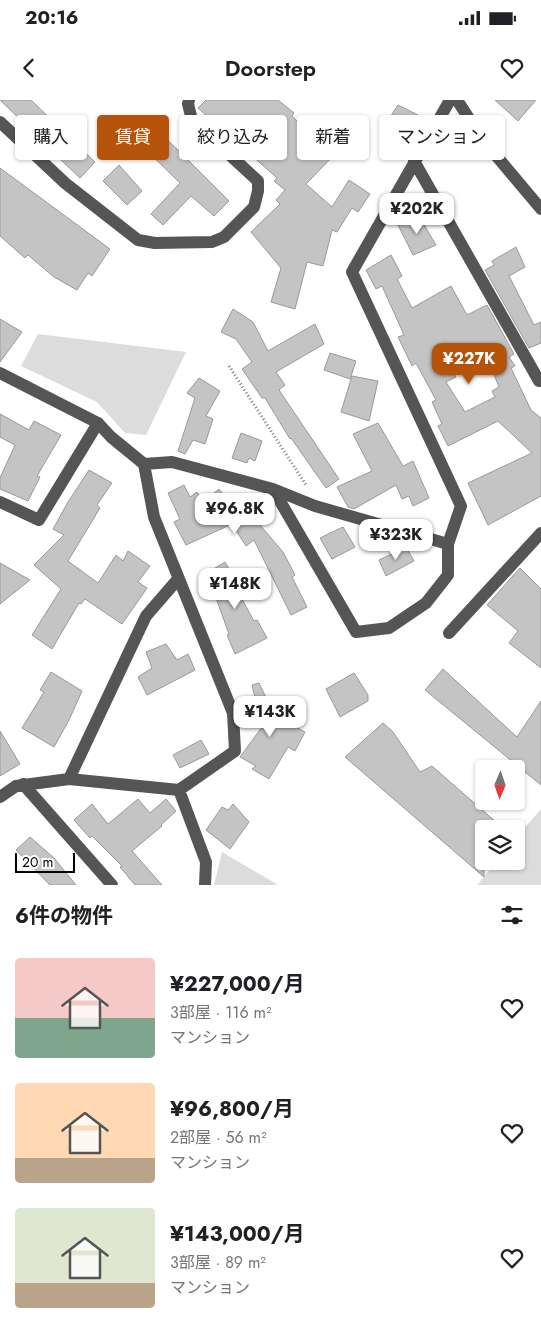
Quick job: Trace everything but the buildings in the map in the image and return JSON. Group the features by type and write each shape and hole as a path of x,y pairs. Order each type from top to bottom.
{"street":[{"path":"0,122 65,183 138,240 155,243 212,242 224,237 254,207 258,191 258,181 192,120 188,104 189,100"},
{"path":"272,489 356,632 389,628 426,603 448,574 448,544 461,506 352,272 450,100"},
{"path":"457,100 483,140 541,209"},
{"path":"414,161 539,381 541,378"},
{"path":"0,374 98,423 111,437 144,464 154,517 233,713 235,751 179,790 69,780 23,784 16,786 0,798"},
{"path":"0,502 39,520 98,423"},
{"path":"144,464 172,462 272,489 315,506 448,544"},
{"path":"449,633 541,533"},
{"path":"69,780 146,616 178,579"},
{"path":"23,784 112,885"},
{"path":"179,790 206,862 205,885"}],"path":[{"path":"229,366 305,484 315,506"}],"shaded area":[{"path":"38,334 186,352 146,435 125,433 97,402 21,366"},
{"path":"541,809 541,885 477,885 490,870 525,870 525,828"},
{"path":"222,852 278,885 214,885"}]}
